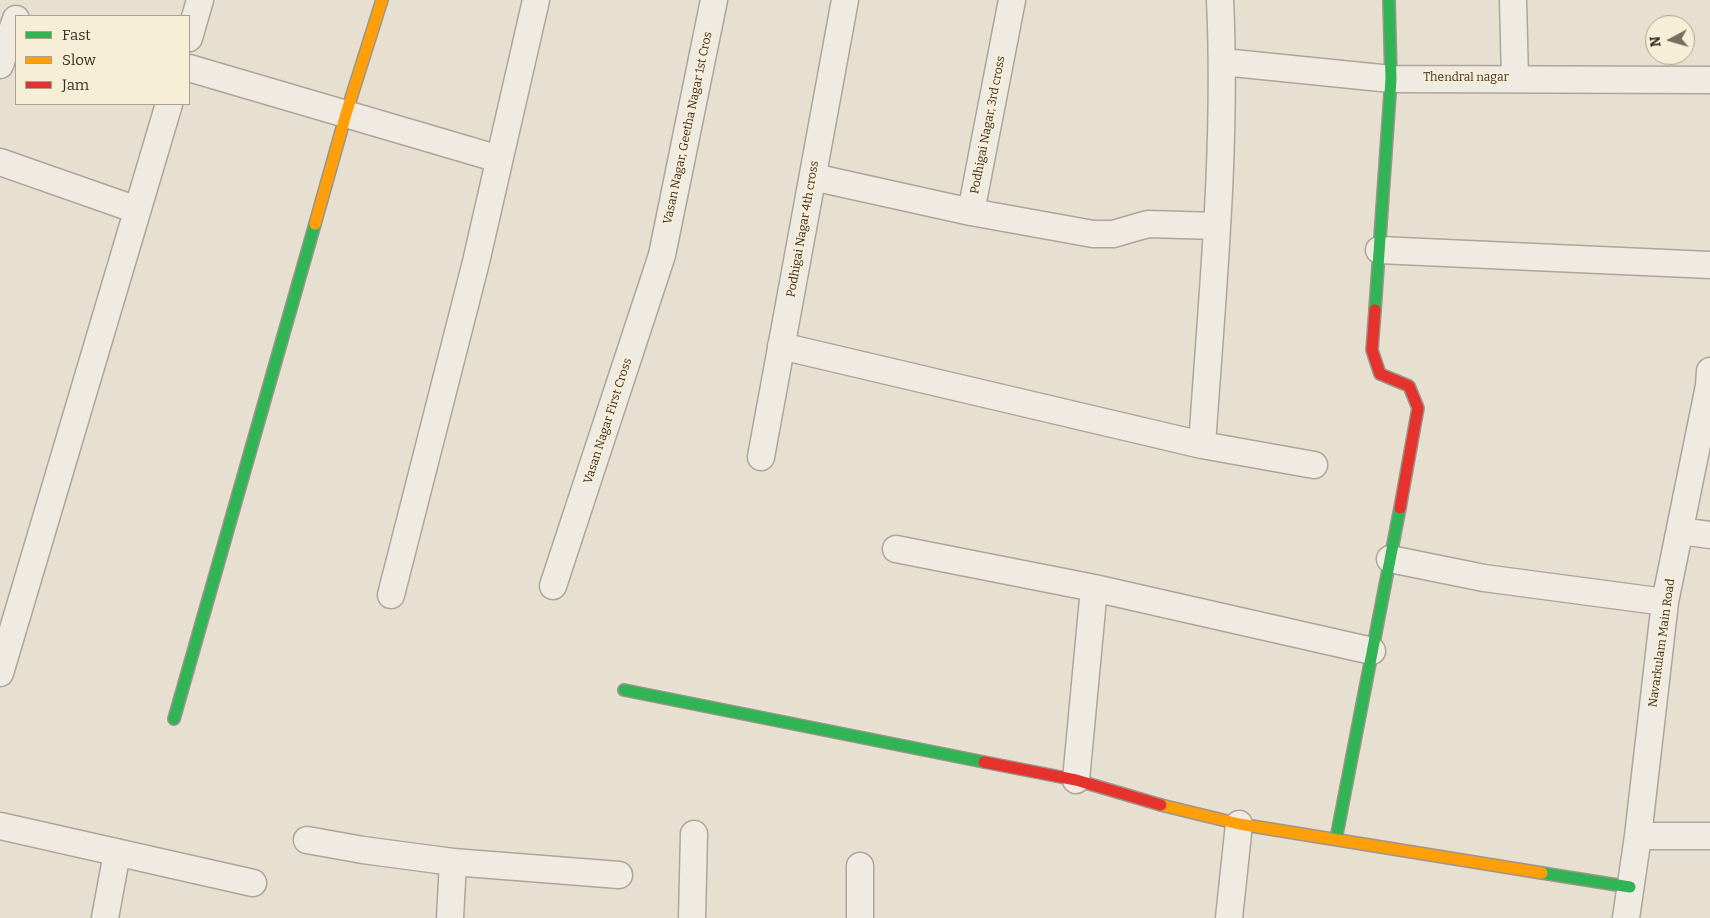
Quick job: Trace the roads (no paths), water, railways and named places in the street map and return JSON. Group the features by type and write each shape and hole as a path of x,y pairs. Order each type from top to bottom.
{"street":[{"path":"18,15 23,0"},
{"path":"190,35 200,0"},
{"path":"174,719 346,114 382,0"},
{"path":"391,595 476,262 536,0"},
{"name":"Vasan Nagar, Geetha Nagar 1st Cros","path":"662,255 714,0"},
{"name":"Podhigai Nagar 4th cross","path":"761,457 845,0"},
{"name":"Podhigai Nagar, 3rd cross","path":"1012,0 971,212 1093,234 1114,234 1148,224 1216,226"},
{"path":"1202,445 1216,226 1223,62 1220,0"},
{"path":"1336,839 1418,408 1409,386 1380,374 1372,350 1391,78 1389,0"},
{"path":"1513,0 1514,78"},
{"path":"0,64 15,23"},
{"name":"Thendral nagar","path":"1223,62 1391,78 1710,80"},
{"path":"190,68 499,159"},
{"path":"0,673 169,105"},
{"path":"0,162 138,210"},
{"path":"812,177 971,212"},
{"path":"1379,250 1710,266"},
{"name":"Vasan Nagar First Cross","path":"553,586 662,255"},
{"path":"781,346 1202,445 1314,465"},
{"name":"Navarkulam Main Road","path":"1626,918 1638,836 1665,602 1710,381"},
{"path":"1680,531 1710,534"},
{"path":"896,549 1094,588 1372,651"},
{"path":"1390,559 1484,578 1665,602"},
{"path":"1076,780 1094,588"},
{"path":"624,690 1076,780 1170,808 1239,824 1630,887"},
{"path":"1229,918 1239,824"},
{"path":"0,826 253,883"},
{"path":"692,918 694,834"},
{"path":"1638,836 1710,836"},
{"path":"307,840 363,850 453,862 619,875"},
{"path":"106,918 117,852"},
{"path":"450,918 453,862"},
{"path":"860,866 860,918"}]}
